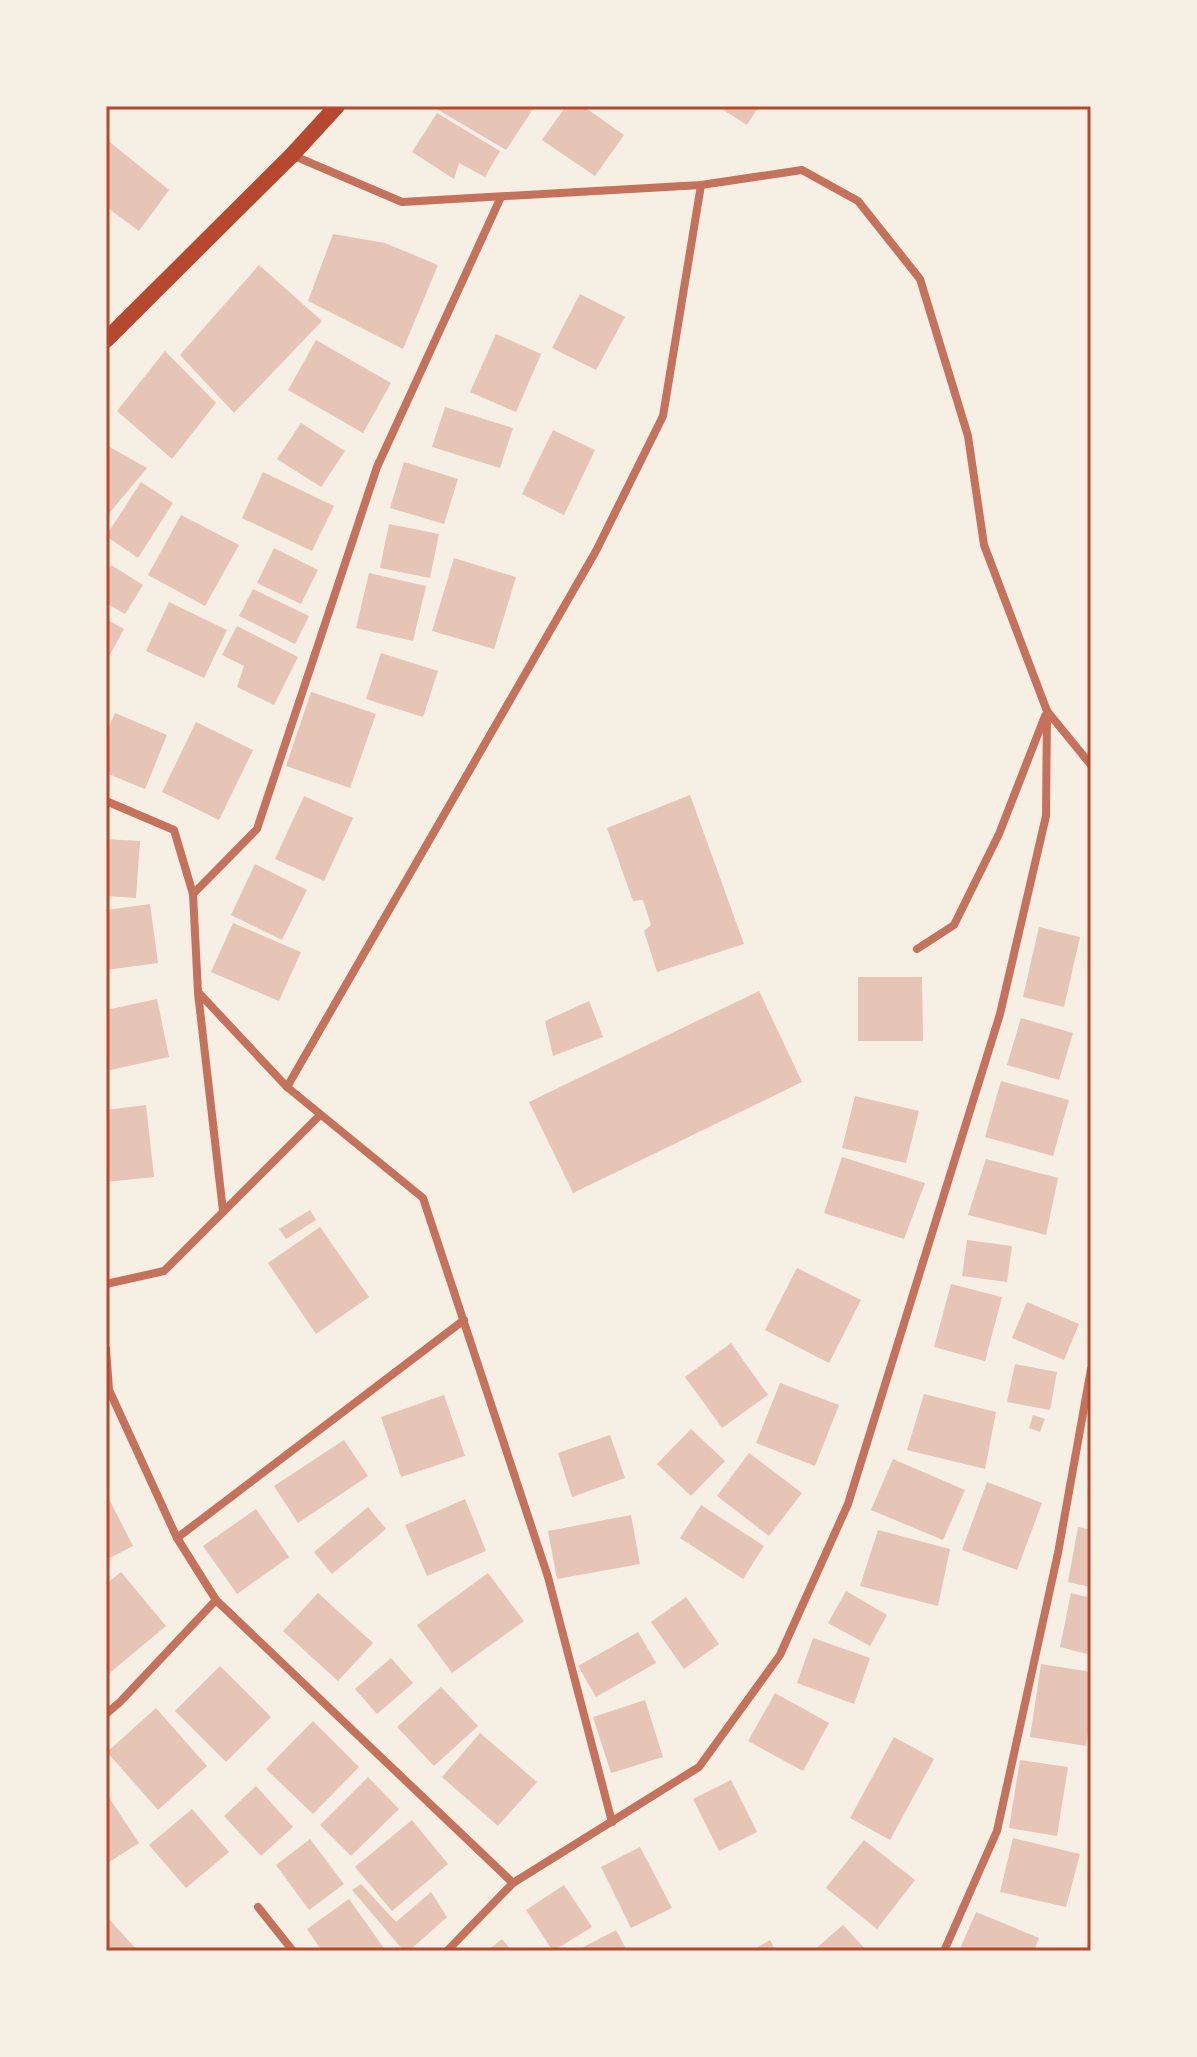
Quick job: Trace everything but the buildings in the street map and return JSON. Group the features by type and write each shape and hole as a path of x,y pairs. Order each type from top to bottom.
{"main road":[{"path":"106,340 337,106"}],"street":[{"path":"292,155 402,202 701,185 802,170 858,201 920,279 968,436 984,545 1047,711 1091,765"},
{"path":"287,1087 596,551 663,416 701,185"},
{"path":"193,894 257,829 377,467 501,197"},
{"path":"917,949 954,925 999,834 1047,711"},
{"path":"447,1951 513,1883 699,1767 780,1655 848,1504 1000,1014 1046,816 1047,711"},
{"path":"106,801 174,830 193,894 198,992 223,1211"},
{"path":"198,992 287,1087 423,1198 548,1577 612,1822"},
{"path":"106,1284 164,1271 320,1115"},
{"path":"177,1538 464,1320"},
{"path":"106,1349 107,1391 177,1538 216,1600 513,1883"},
{"path":"944,1951 997,1831 1058,1553 1091,1369"},
{"path":"106,1714 216,1600"},
{"path":"258,1907 293,1951"}]}
